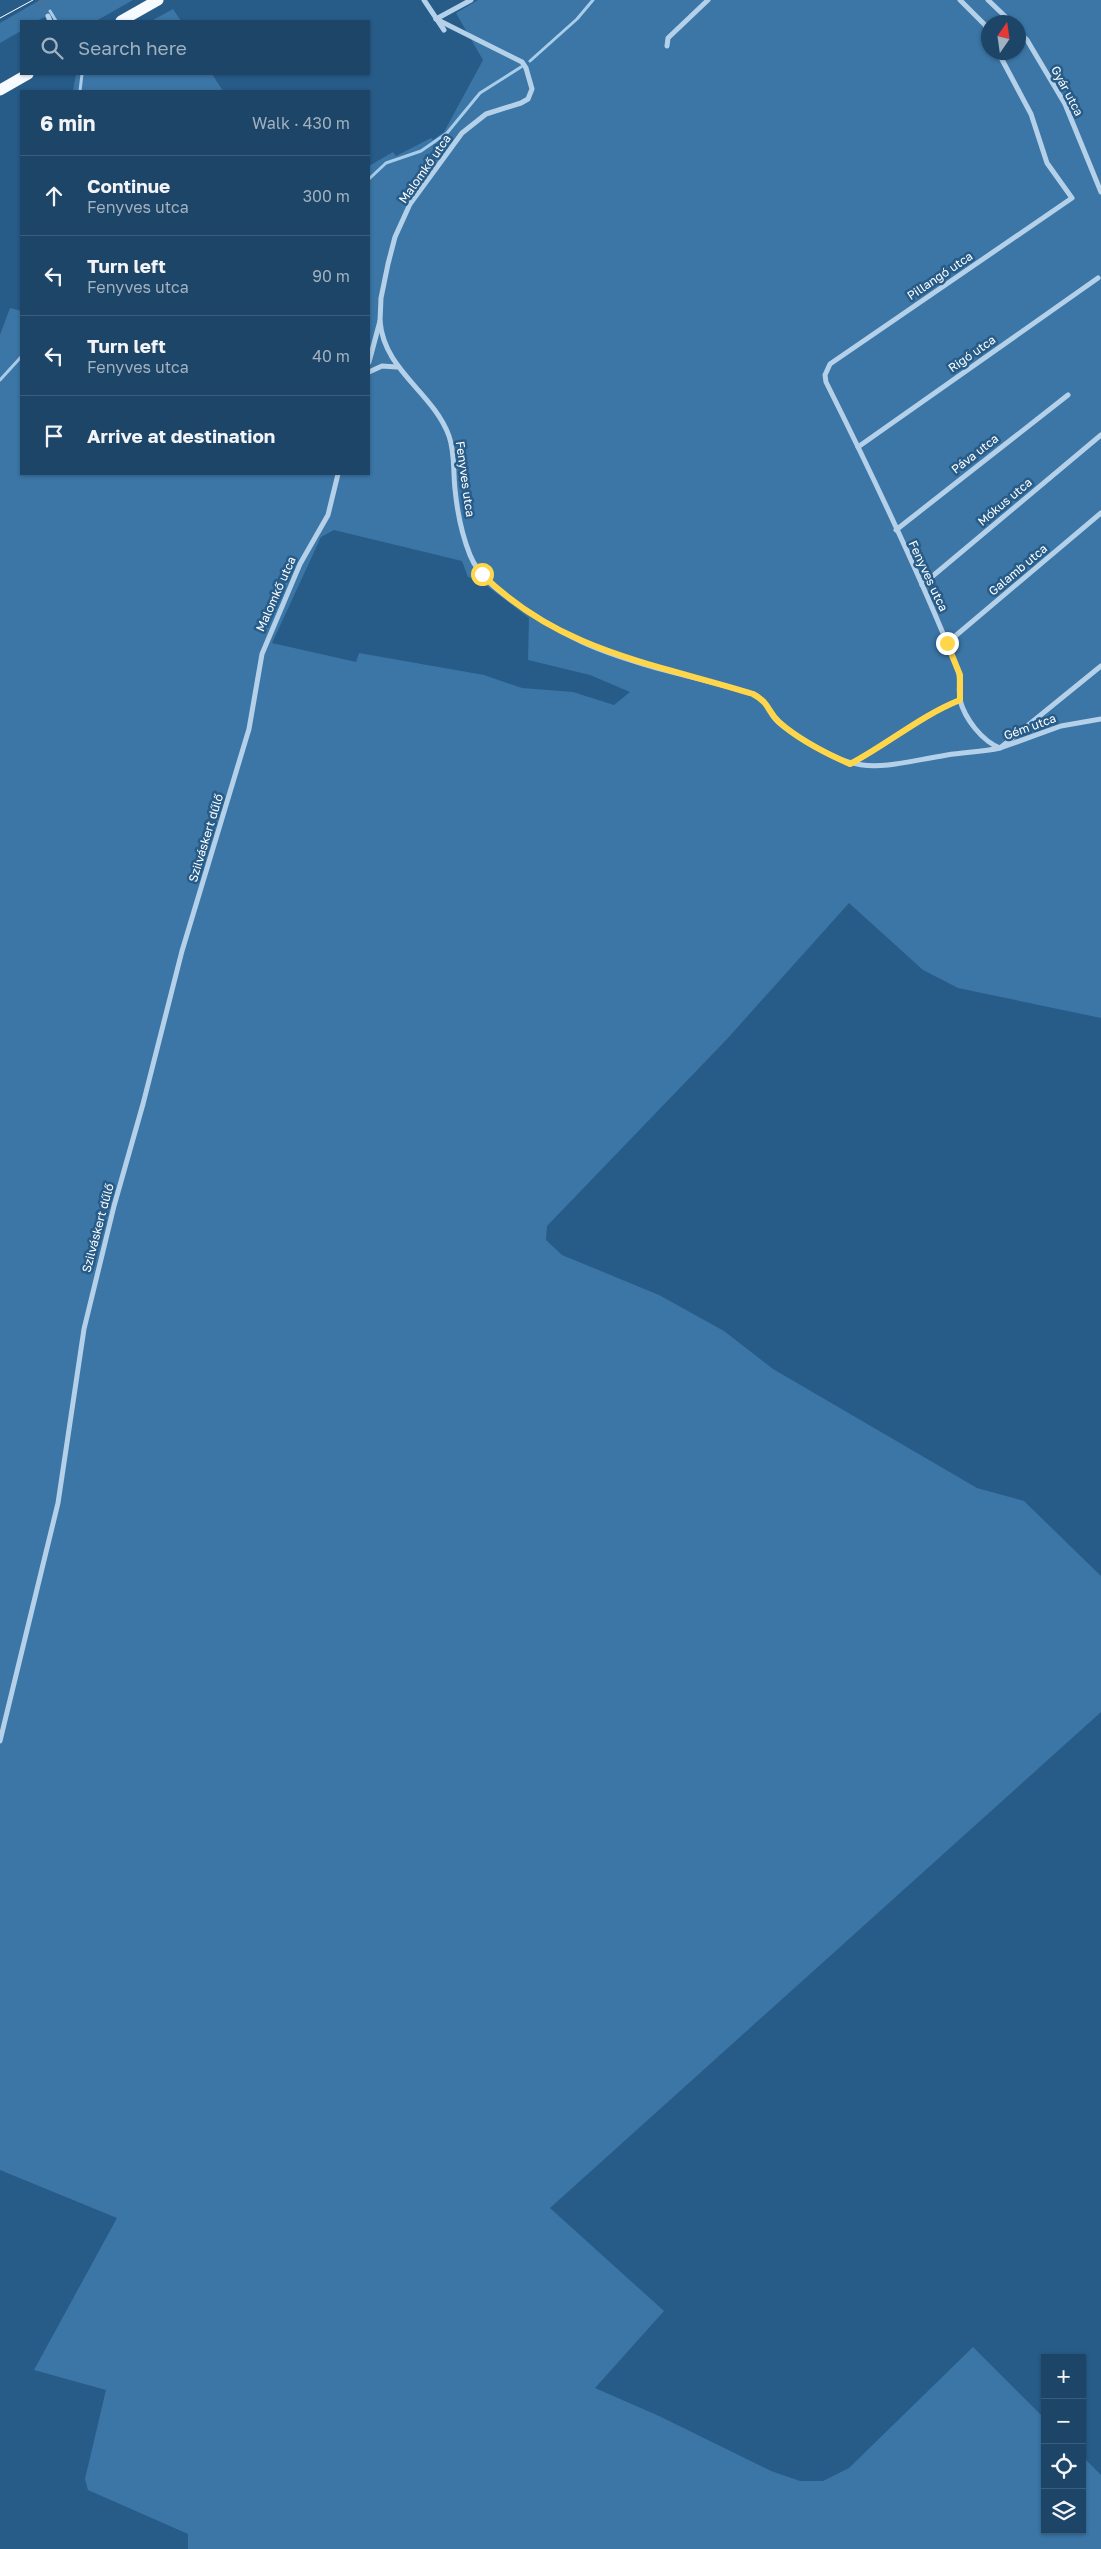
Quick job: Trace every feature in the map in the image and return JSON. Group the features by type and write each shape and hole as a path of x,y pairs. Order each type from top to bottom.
{"main road":[{"path":"122,20 158,0"},
{"path":"0,90 26,75"}],"street":[{"path":"424,0 444,30"},
{"path":"436,19 471,0"},
{"path":"667,46 668,38 708,0"},
{"path":"960,0 981,21"},
{"path":"988,0 1004,15"},
{"name":"Malomkő utca","path":"370,358 380,321 381,298 395,237 410,204 462,134 486,114 528,99 532,89 526,68 522,62 436,19"},
{"name":"Gyár utca","path":"1026,39 1065,104 1101,192"},
{"name":"Pillangó utca","path":"825,375 830,364 1072,198 1047,163 1031,114 1002,60"},
{"name":"Rigó utca","path":"858,447 1098,278"},
{"name":"Fenyves utca","path":"380,321 385,346 397,367 433,410 448,435 452,448 456,496 466,544 474,563 504,595 569,636 594,648 753,694 763,700 777,721 795,734 825,753 850,764 880,767 959,753 980,753 1000,748"},
{"path":"370,372 382,366 397,367"},
{"name":"Fenyves utca","path":"825,375 826,382 922,585 947,643 960,675 960,700"},
{"name":"Páva utca","path":"896,530 1068,395"},
{"name":"Mókus utca","path":"922,585 1101,435"},
{"name":"Malomkő utca","path":"249,729 257,675 266,641 300,564 328,515 338,475"},
{"name":"Galamb utca","path":"947,643 1101,513"},
{"path":"1000,748 1101,666"},
{"path":"850,764 879,749 929,714 960,700"},
{"name":"Gém utca","path":"960,700 969,720 984,739 1000,748 1062,726 1101,719"},
{"name":"Szilváskert dűlő","path":"0,1740 58,1503 84,1329 93,1291 182,951 249,729"}],"shaded area":[{"path":"40,0 133,0 98,20 56,20 52,13 39,20 20,20 20,32 0,43 0,23"},
{"path":"478,0 1101,0 1101,1018 958,988 923,970 849,903 727,1039 547,1226 546,1240 562,1255 659,1295 724,1331 773,1369 977,1488 1024,1501 1101,1576 1101,1712 550,2208 664,2311 595,2388 659,2416 771,2471 800,2481 823,2481 849,2468 973,2347 1041,2415 1041,2534 1086,2534 1086,2460 1101,2475 1101,2549 188,2549 188,2534 88,2490 85,2479 106,2390 34,2370 117,2218 0,2170 0,335 10,308 20,311 20,475 370,475 370,165 393,152 396,156 431,138 433,140 444,132 483,60 456,13","holes":["334,530 462,561 468,577 479,580 529,618 528,660 590,675 630,692 614,705 573,692 522,688 484,675 359,653 356,662 272,643 321,537"]},
{"path":"173,9 180,20 153,20"},
{"path":"76,75 213,75 222,90 73,90"}],"waterway":[{"path":"530,61 577,19 593,0"},
{"path":"50,11 55,20"},
{"path":"370,178 386,163 421,151 447,133 480,93 521,67"},
{"path":"80,90 82,75"},
{"path":"0,380 20,358"}],"tunnel":[{"path":"40,0 48,16"}],"tram line":[{"path":"0,18 33,0"}],"route":[{"path":"482,574 504,595 569,636 594,648 622,658 753,694 768,705 777,721 795,734 825,753 850,764 879,749 915,722 943,706 960,700 960,675 947,643"}]}
